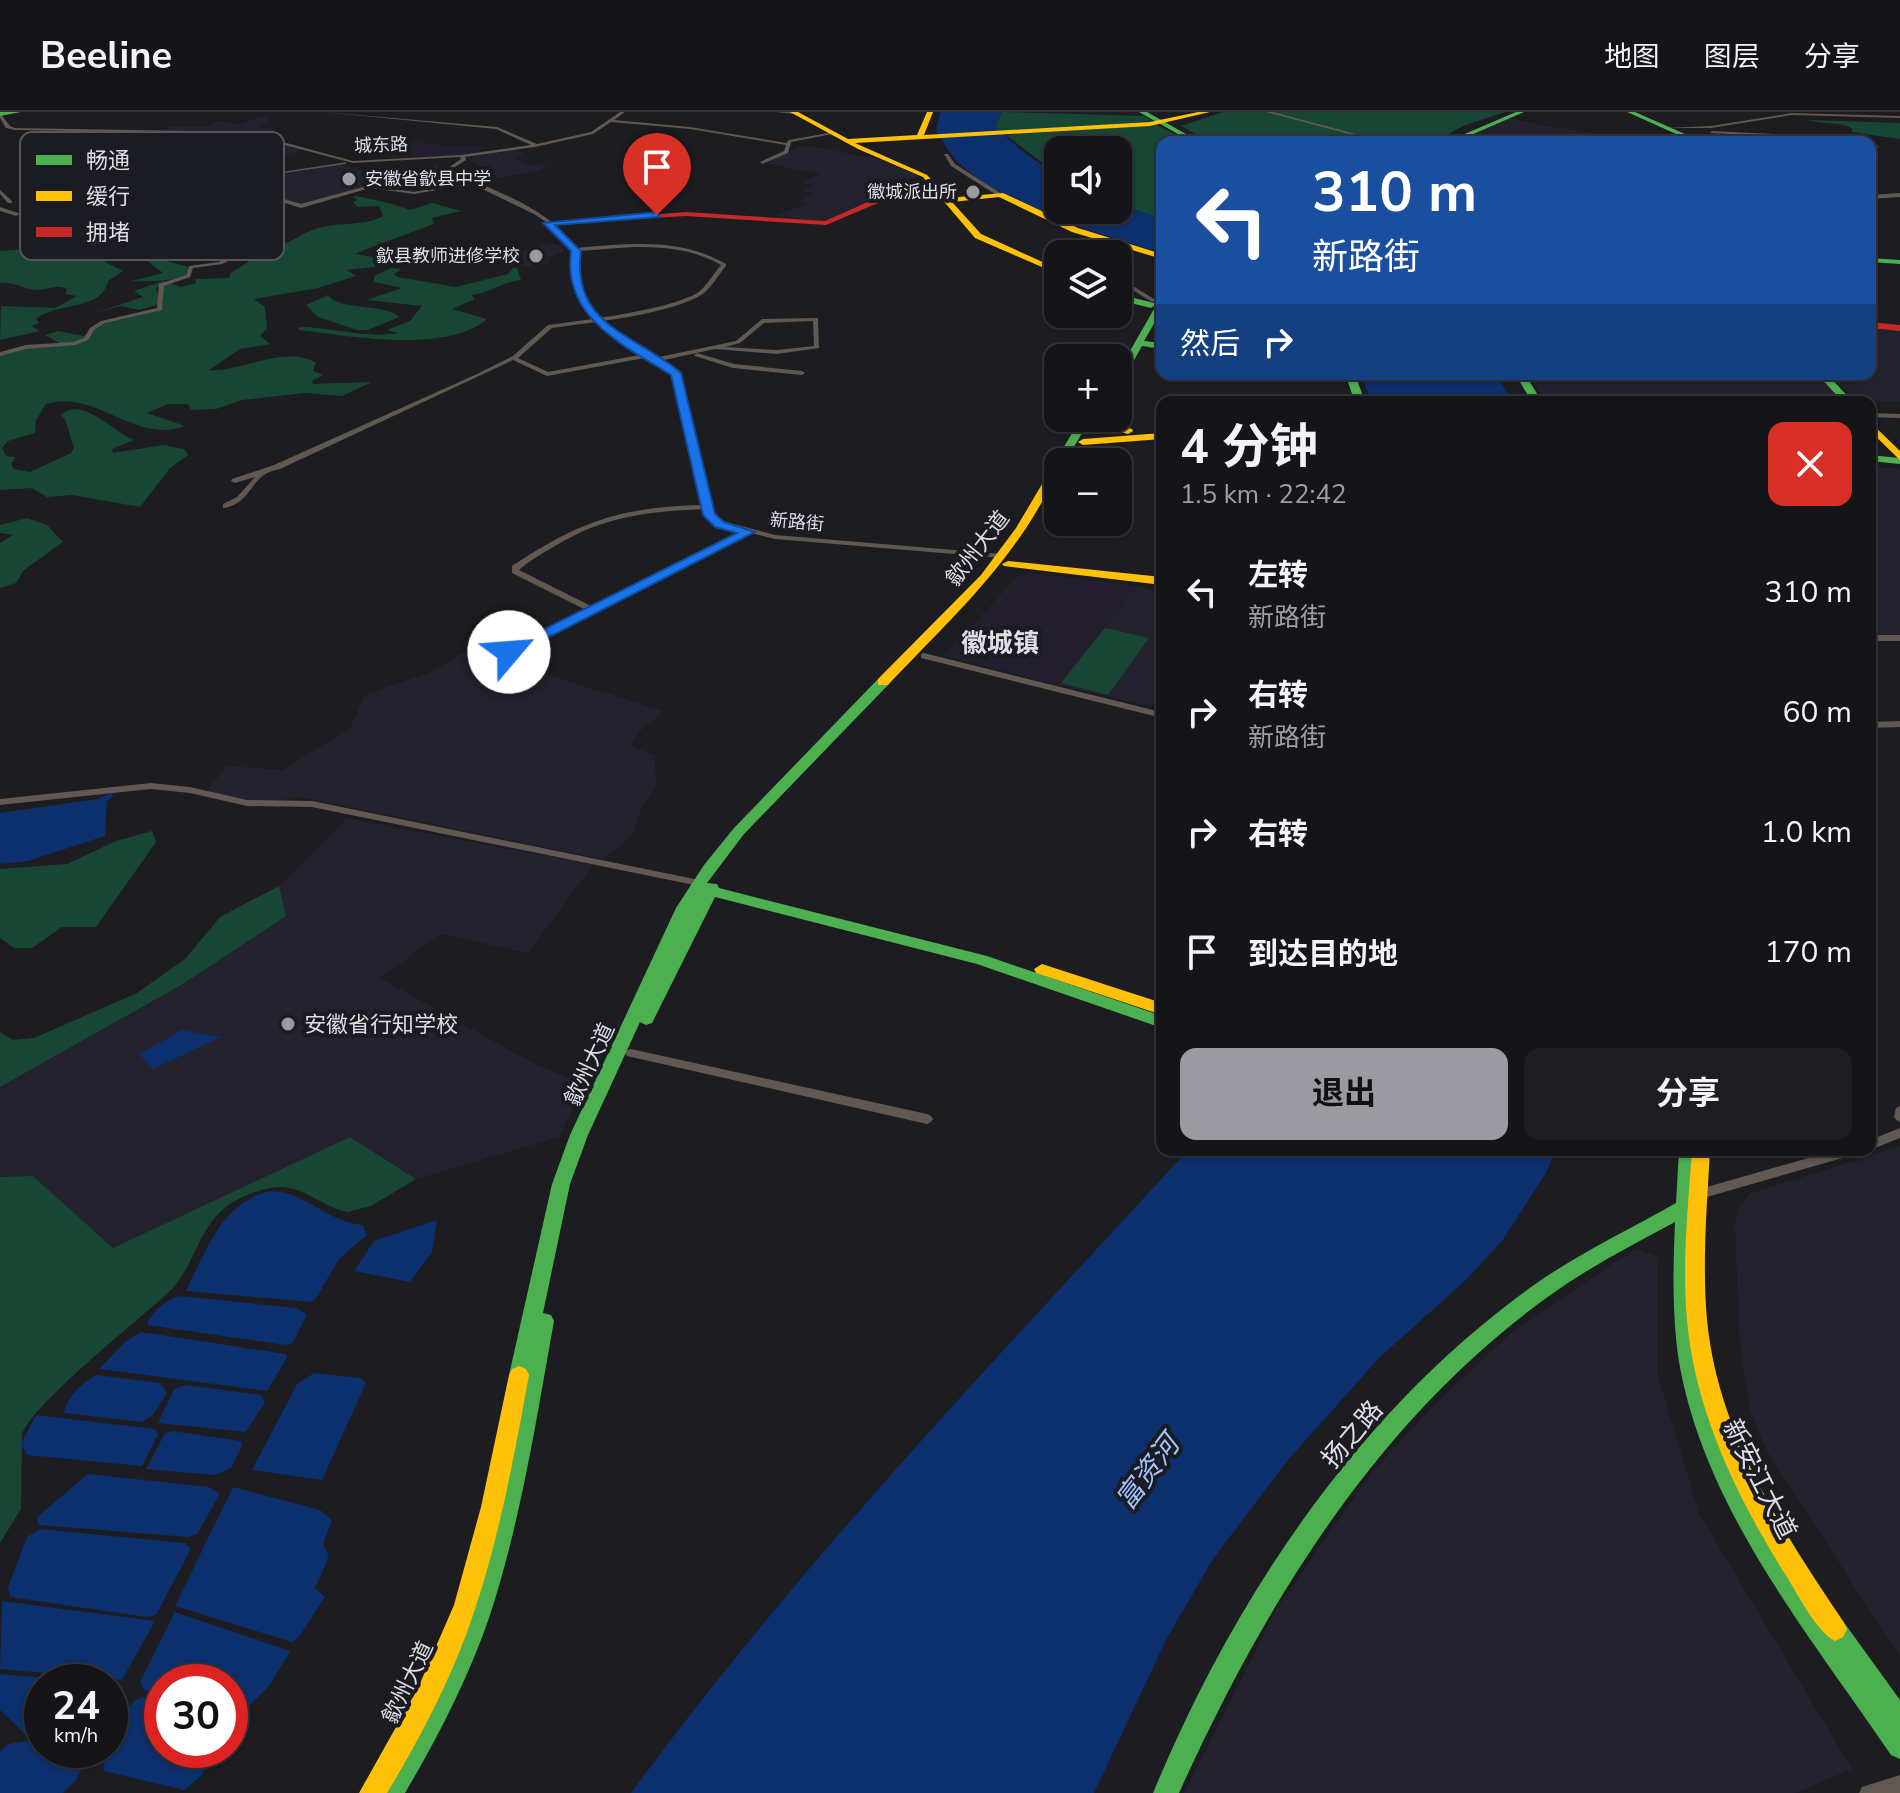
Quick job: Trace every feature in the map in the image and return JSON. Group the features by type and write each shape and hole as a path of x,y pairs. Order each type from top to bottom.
{"main road":[{"path":"0,114 18,112"},
{"path":"788,112 923,174 981,238 1044,266"},
{"path":"922,136 930,112"},
{"path":"1156,118 1201,112"},
{"path":"839,137 1008,134 1207,112"},
{"path":"1453,136 1515,112"},
{"path":"1456,136 1521,112"},
{"path":"1628,112 1691,136"},
{"path":"1628,112 1691,136"},
{"path":"1156,118 1189,136"},
{"path":"548,223 686,214 826,223 885,197 1000,195 1075,230 1156,255"},
{"path":"1876,259 1900,261"},
{"path":"1132,298 1156,299"},
{"path":"1132,355 1156,301"},
{"path":"1130,344 1156,301"},
{"path":"1876,326 1900,328"},
{"path":"1139,343 1156,345"},
{"path":"1828,380 1842,396"},
{"path":"1079,448 1087,432"},
{"path":"1132,432 1156,434"},
{"path":"1876,432 1900,460"},
{"path":"1083,442 1156,435"},
{"path":"1876,459 1900,460"},
{"name":"歙州大道","path":"372,1793 427,1697 462,1613 492,1502 551,1219 569,1159 647,985 739,831 1005,560 1044,491"},
{"name":"歙州大道","path":"391,1793 442,1701 478,1614 508,1502 574,1184 591,1136 705,884 924,656 1005,560 1044,505"},
{"path":"1005,560 1156,580"},
{"path":"705,884 974,947 1156,1007"},
{"path":"705,884 981,960 1156,1020"},
{"name":"新安江大道","path":"1688,1156 1684,1324 1690,1367 1708,1435 1757,1533 1900,1746"},
{"name":"新安江大道","path":"1701,1156 1698,1327 1706,1380 1722,1435 1771,1531 1900,1721"},
{"name":"扬之路","path":"1166,1793 1203,1707 1244,1631 1340,1486 1387,1428 1441,1374 1539,1292 1686,1207"}],"street":[{"path":"325,112 495,127 535,146"},
{"name":"城东路","path":"284,143 353,162 461,156 535,146 590,134 623,112"},
{"path":"1268,112 1361,136"},
{"name":"城东路","path":"0,114 1,119 13,128 228,132"},
{"path":"1698,136 1792,114 1900,117"},
{"path":"609,121 690,128 785,144 839,137"},
{"path":"762,163 786,152 785,144"},
{"path":"946,155 953,165 1000,195"},
{"path":"461,156 464,159 446,169 520,205 548,223 576,250"},
{"path":"284,172 353,162"},
{"path":"284,201 303,206 370,186 414,193 471,183"},
{"path":"0,191 10,202"},
{"path":"1876,197 1900,195"},
{"path":"0,209 16,214"},
{"path":"235,481 264,473 513,358 550,326 627,316 693,297 702,292 724,265 717,257 670,247 606,246 576,250"},
{"path":"576,250 573,272 586,307 613,334 659,359 676,373 683,391 707,507 606,516 565,535 515,568 515,571 593,610"},
{"path":"0,354 26,347 74,344 86,339 102,322 160,309 159,287 188,276 192,266 226,260"},
{"path":"1132,286 1156,298"},
{"path":"659,359 743,340 762,321 816,319 817,347 782,352 717,348"},
{"path":"689,354 733,366 802,373"},
{"path":"513,358 547,374 650,355"},
{"path":"1876,415 1900,416"},
{"path":"226,506 240,499 264,473"},
{"name":"新路街","path":"707,507 716,522 748,532 1005,560"},
{"path":"509,652 748,532"},
{"path":"1876,638 1900,638"},
{"path":"924,656 1154,713"},
{"path":"1876,725 1900,724"},
{"path":"0,802 56,798 129,786 171,787 247,803 320,806 705,884"},
{"path":"631,1053 927,1119"},
{"path":"1876,1143 1900,1133"},
{"path":"1700,1194 1832,1156"},
{"path":"1868,1793 1900,1784"}],"shaded area":[{"path":"263,116 269,120 258,127 277,129 267,132 165,131 170,127 212,126 216,121 241,124"},
{"path":"1509,118 1612,136 1471,136"},
{"path":"395,140 493,147 479,150 483,153 462,156 371,157 380,152 374,150"},
{"path":"284,145 302,150 284,155"},
{"path":"808,146 885,160 923,175 879,190 887,195 826,222 774,216 807,204 801,202 813,192 802,191 812,185 803,182 820,174 765,163 798,147"},
{"path":"514,150 525,154 513,158 529,165 549,164 540,170 499,178 466,158"},
{"path":"338,164 387,176 435,164 466,183 413,193 377,184 301,206 284,200 284,172"},
{"name":"歙县教师进修学校","path":"550,243 562,245 565,251 548,258 550,264 520,267 517,253"},
{"path":"1876,328 1900,330 1900,402 1876,401 1876,396 1851,396 1836,380 1876,380"},
{"path":"1532,380 1824,380 1839,396 1542,396"},
{"path":"1876,467 1900,469 1900,636 1876,635"},
{"path":"1033,573 1137,586 1057,685 942,655 1018,577"},
{"path":"1137,586 1156,591 1156,705 1057,685"},
{"path":"467,650 664,711 640,731 630,745 655,756 656,785 642,807 633,835 603,859 300,797 268,802 231,798 207,790 227,766 282,770 350,728 365,695 431,672"},
{"name":"安徽省行知学校","path":"347,818 593,865 528,953 441,934 380,978 535,1064 584,1084 559,1137 416,1179 350,1137 113,1248 33,1176 0,1177 0,1087 183,984 285,916 279,886"},
{"path":"1900,1146 1900,1657 1765,1448 1749,1407 1739,1333 1735,1223 1738,1209 1749,1194"},
{"path":"1636,1248 1657,1257 1657,1373 1699,1513 1852,1769 1795,1793 1184,1793 1277,1608 1371,1473 1435,1404 1513,1331"}],"green space":[{"path":"1003,112 1144,116 1153,121 1003,134 993,124"},
{"path":"1223,112 1505,112 1463,126 1445,136 1199,136 1181,126"},
{"path":"1809,120 1900,123 1900,139 1851,132 1853,129 1843,125"},
{"path":"1157,125 1178,136 1156,136 1156,217 1132,209 1132,136 1044,136 1044,164 1006,135"},
{"path":"352,197 410,210 432,203 461,211 432,218 434,224 359,252 356,254 384,259 396,252 398,257 374,267 347,270 356,276 318,288 254,299 265,307 267,328 260,336 270,344 240,349 209,370 290,356 316,363 313,371 323,375 312,381 313,384 372,382 342,396 305,393 242,400 216,409 191,410 188,404 168,404 147,413 185,426 167,430 132,423 82,403 64,401 46,404 36,420 35,433 8,441 2,448 6,456 16,457 11,464 14,469 30,472 71,453 74,448 61,415 78,409 98,417 134,440 112,449 113,453 163,445 184,449 188,455 170,468 140,507 73,495 47,497 32,488 0,490 0,354 17,348 61,344 45,335 58,331 84,336 112,319 159,310 163,301 160,288 169,283 181,287 196,283 195,279 229,278 231,273 251,260 284,260 284,244 316,228 370,221 383,216 379,206 357,207 353,202 358,200"},
{"path":"20,249 20,260 107,260 105,262 123,271 108,281 104,291 88,302 55,310 36,319 39,323 31,326 40,331 0,340 1,306 55,308 77,296 65,294 67,289 60,287 35,290 0,283 0,251"},
{"path":"146,260 164,260 188,267 185,276 159,281 132,281 163,273"},
{"path":"391,268 402,269 394,274 398,277 456,287 508,274 513,268 517,268 521,280 471,295 475,299 452,309 487,319 469,330 448,336 397,340 299,330 299,327 373,335 398,333 387,330 410,321 422,306 366,300 402,288 374,282 374,276"},
{"path":"166,282 156,288 160,304 139,310 121,306 95,313 143,297 134,291"},
{"path":"328,295 341,303 384,310 399,317 368,330 357,330 318,317 306,305"},
{"path":"27,518 47,525 63,542 24,570 16,583 0,588 0,543 13,535 0,533 0,525"},
{"path":"1105,628 1149,638 1108,695 1061,683"},
{"path":"152,831 156,842 96,927 62,927 32,948 14,948 0,938 0,869 67,864 116,841"},
{"path":"279,886 286,916 183,984 0,1087 0,1032 13,1040 34,1038 137,993 185,959 220,917"},
{"path":"350,1137 416,1179 371,1206 347,1212 283,1187 255,1192 220,1212 210,1224 188,1266 166,1295 63,1385 29,1422 22,1435 21,1509 0,1543 0,1177 33,1176 113,1248"}],"water":[{"path":"940,112 1003,112 995,126 1044,166 1044,213 1002,193 955,159 936,132"},
{"path":"1132,209 1156,217 1156,251 1132,244 1132,240 1110,237 1072,224 1132,224"},
{"path":"1364,380 1500,380 1509,396 1368,396"},
{"path":"112,792 113,796 107,801 105,836 28,861 0,864 0,813 98,799"},
{"path":"182,1030 221,1037 153,1069 139,1054"},
{"name":"富资河","path":"1182,1156 1553,1156 1546,1173 1502,1241 1466,1280 1379,1358 1288,1460 1213,1559 1167,1638 1094,1793 631,1793 762,1625 972,1385"},
{"path":"272,1191 296,1196 340,1219 363,1225 367,1235 339,1259 315,1300 310,1302 186,1291 209,1244 228,1216 255,1196"},
{"path":"437,1220 432,1252 410,1282 354,1271 374,1241"},
{"path":"180,1296 296,1308 307,1314 293,1343 286,1345 147,1325 160,1307"},
{"path":"141,1332 286,1354 287,1358 267,1391 99,1369 126,1341"},
{"path":"314,1373 360,1378 366,1383 322,1480 252,1470 297,1384"},
{"path":"97,1375 160,1383 167,1393 152,1416 142,1422 64,1413 76,1391"},
{"path":"186,1385 261,1395 265,1402 246,1432 158,1423 174,1389"},
{"path":"36,1415 155,1429 158,1435 142,1466 27,1455 21,1444"},
{"path":"172,1431 241,1441 242,1446 231,1468 215,1475 146,1469 165,1433"},
{"path":"88,1474 209,1487 220,1494 197,1534 188,1537 38,1525 37,1517"},
{"path":"233,1487 320,1510 332,1520 323,1544 329,1557 315,1588 325,1597 299,1637 292,1642 175,1606"},
{"path":"40,1529 185,1543 191,1549 156,1615 147,1617 10,1596 8,1587 27,1537"},
{"path":"2,1601 155,1621 128,1669 128,1664 24,1664 24,1671 0,1669"},
{"path":"175,1612 290,1651 270,1685 248,1707 248,1664 149,1664"},
{"path":"0,1674 24,1676 24,1733 0,1710"},
{"path":"144,1698 144,1768 206,1768 184,1790 104,1771 104,1768 128,1768 128,1708"},
{"path":"24,1741 24,1768 82,1768 76,1780 63,1793 0,1793 0,1752 8,1744"}],"traffic: fast":[{"path":"0,114 18,112"},
{"path":"1142,112 1186,136"},
{"path":"1463,136 1521,112"},
{"path":"1630,112 1686,136"},
{"path":"1876,260 1900,262"},
{"path":"1132,300 1151,305"},
{"path":"1132,355 1156,313"},
{"path":"1139,343 1156,345"},
{"path":"1352,380 1358,396"},
{"path":"1524,380 1533,396"},
{"path":"1828,380 1842,396"},
{"path":"1068,448 1078,432"},
{"path":"1876,459 1900,461"},
{"path":"519,1375 561,1184 579,1135 684,908 709,868 739,831 883,682"},
{"path":"646,1019 712,887"},
{"path":"698,888 981,960 1156,1020"},
{"path":"1688,1156 1684,1310 1690,1363 1702,1414 1746,1514 1775,1563 1900,1746"},
{"path":"1166,1793 1235,1650 1319,1517 1367,1455 1419,1397 1476,1342 1539,1292 1592,1258 1686,1207"},
{"path":"391,1793 439,1708 489,1582 508,1508 544,1321"},
{"path":"1835,1629 1900,1721"}],"traffic: slow":[{"path":"793,112 860,148 925,176 978,236 1044,266"},
{"path":"920,136 930,112"},
{"path":"847,141 1150,124 1207,112"},
{"path":"948,200 1000,195 1075,230 1156,255"},
{"path":"1876,431 1900,457"},
{"path":"1083,442 1156,436"},
{"path":"883,682 985,577 1021,529 1044,490"},
{"path":"1008,564 1156,580"},
{"path":"1042,969 1156,1007"},
{"path":"1701,1156 1696,1297 1700,1345 1708,1384 1734,1459 1751,1494 1791,1563 1835,1629"},
{"path":"372,1793 427,1697 465,1605 492,1507 519,1375"}],"traffic: jam":[{"path":"548,223 686,214 826,223 889,196 940,191"},
{"path":"1876,326 1900,328"}],"place":[{"name":"安徽省歙县中学","path":"349,179"},
{"name":"徽城派出所","path":"973,192"},
{"name":"歙县教师进修学校","path":"536,256"},
{"name":"安徽省行知学校","path":"288,1024"}],"district":[{"name":"徽城镇","path":"1000,643"}],"route":[{"path":"509,652 748,532 720,524 709,515 683,391 676,373 666,364 608,331 586,307 573,272 576,251 548,223 657,215"}]}
